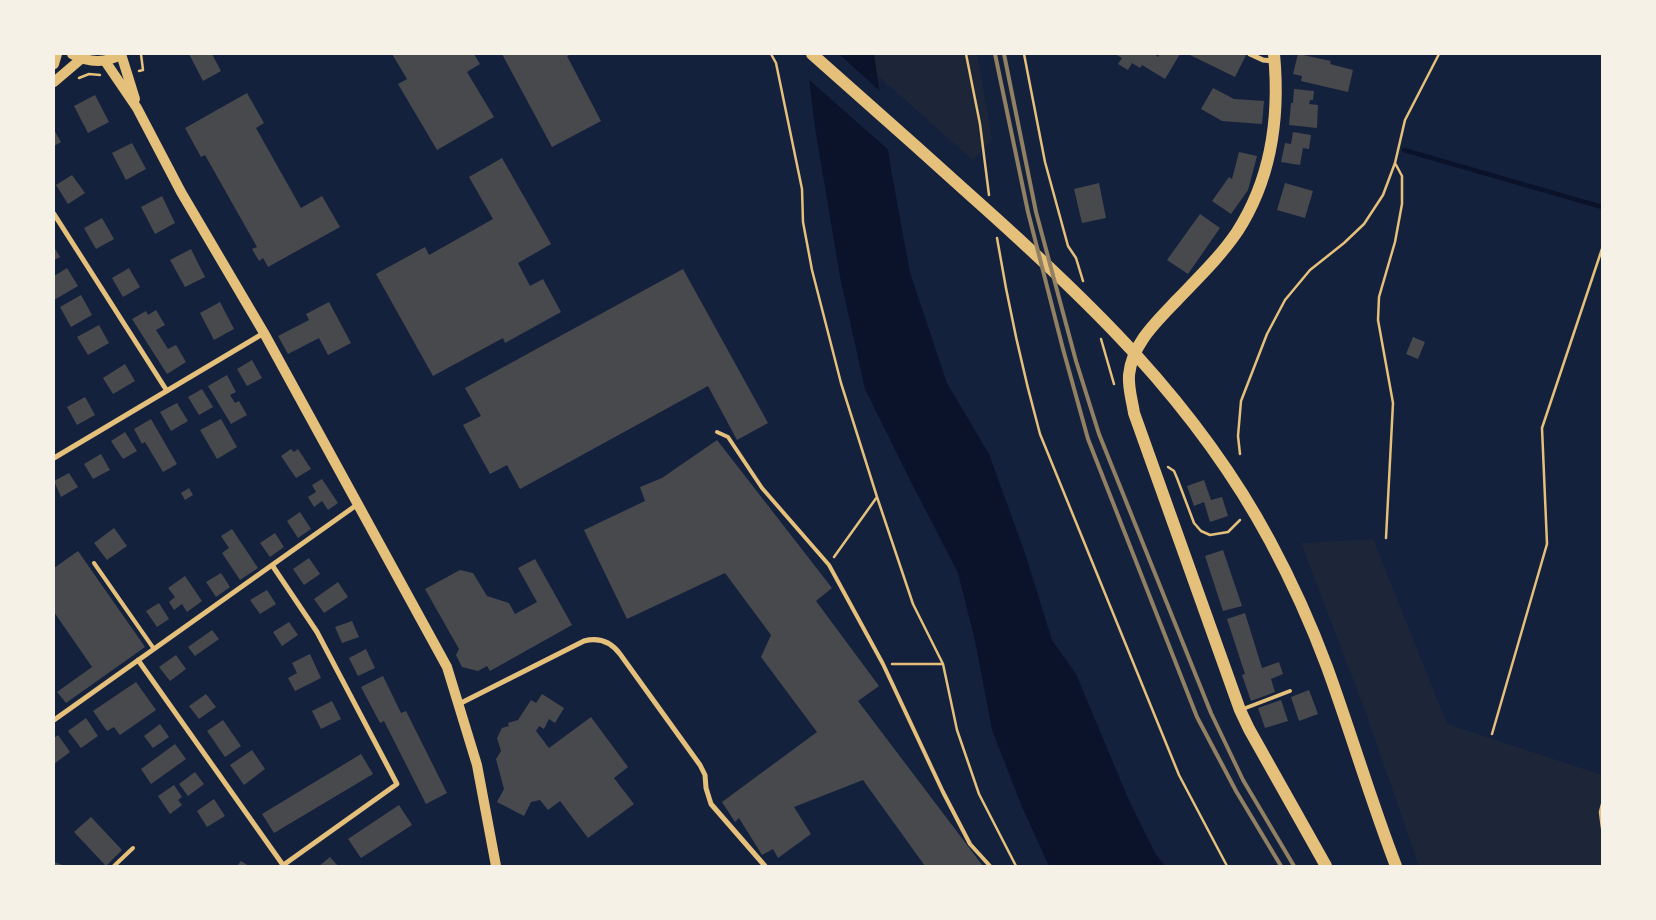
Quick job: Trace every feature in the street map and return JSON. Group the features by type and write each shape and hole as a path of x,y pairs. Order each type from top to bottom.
{"main road":[{"path":"54,64 57,54"},
{"path":"54,82 76,56 93,62 105,61 122,54 137,108"},
{"path":"812,54 1027,245 1127,343 1202,433 1234,480 1290,579 1327,667 1396,866"},
{"path":"1274,58 1275,126 1271,152 1263,179 1252,204 1236,232 1216,259 1147,332 1134,354 1129,374 1130,390 1134,413 1240,710 1249,730 1326,866"},
{"path":"105,61 137,108 182,192 264,333 447,666 476,765 496,866"}],"street":[{"path":"1250,54 1263,60 1274,58"},
{"path":"54,214 167,391"},
{"path":"54,458 264,333"},
{"path":"54,720 359,504"},
{"path":"138,660 283,866 397,784 317,632 272,565"},
{"path":"458,704 584,641 592,639 604,640 615,647 700,765 706,775 706,788 711,804 765,866"}],"lane":[{"path":"717,432 728,438 762,488 829,565 883,664 943,792 970,844 990,866"},
{"path":"94,563 154,649"},
{"path":"1240,710 1290,691"},
{"path":"114,866 133,848"}],"path":[{"path":"771,54 776,63 802,189 803,222 812,270 841,383 913,604 942,664 958,730 979,794 1016,866"},
{"path":"966,54 980,124 991,202"},
{"path":"1024,54 1045,162 1068,246 1076,258 1085,286"},
{"path":"1240,454 1238,436 1241,401 1267,334 1285,300 1310,270 1364,224 1384,195 1395,163 1405,120 1439,54"},
{"path":"1386,538 1393,403 1378,320 1380,297 1396,242 1402,204 1402,176 1395,163"},
{"path":"995,229 1010,315 1040,434 1179,775 1227,866"},
{"path":"1492,734 1547,544 1542,428 1602,248"},
{"path":"1100,334 1115,385"},
{"path":"1154,466 1168,466 1174,471 1194,523 1201,531 1210,535 1228,532 1240,520"},
{"path":"829,565 877,497"},
{"path":"883,664 942,664"},
{"path":"1602,804 1600,812 1602,828"}],"shaded area":[{"path":"806,54 874,54 891,169 910,273 947,383 989,454 1025,553 1052,640 1076,674 1128,798 1155,853 1165,866 1049,866 1022,807 992,730 975,641 958,573 865,389 840,277 815,128"},
{"path":"853,54 977,54 992,139 973,160"},
{"path":"1373,539 1447,724 1602,775 1602,866 1419,866 1366,713 1301,543"}],"pier":[{"path":"803,54 839,54 882,93 892,153 806,77"}],"building":[{"path":"189,54 212,54 221,71 203,81"},
{"path":"392,54 474,54 480,64 467,72 494,117 437,150 398,84 407,79"},
{"path":"502,54 572,54 567,56 601,121 552,147"},
{"path":"1115,54 1154,54 1158,57 1160,54 1180,54 1165,79 1142,65 1140,68 1132,63 1128,70 1118,64 1122,58"},
{"path":"1188,54 1242,54 1246,55 1235,77"},
{"path":"1298,54 1331,61 1330,64 1353,70 1348,92 1301,81 1302,76 1293,74"},
{"path":"1213,88 1234,99 1264,101 1262,124 1222,121 1201,109"},
{"path":"1294,89 1314,91 1313,100 1310,100 1309,104 1318,105 1317,128 1289,125"},
{"path":"247,93 264,123 256,128 301,208 322,196 340,227 268,267 263,258 259,261 252,249 257,247 205,155 201,157 185,128"},
{"path":"95,95 109,122 88,133 74,106"},
{"path":"54,130 61,142 54,146"},
{"path":"1293,132 1311,135 1309,149 1303,148 1300,165 1281,162 1285,143 1291,144"},
{"path":"132,143 146,169 126,180 112,153"},
{"path":"1239,152 1257,156 1248,190 1231,214 1212,201 1229,177 1232,179"},
{"path":"502,158 551,244 518,263 530,286 543,279 561,312 505,343 503,338 433,376 376,274 425,247 429,255 493,219 469,177"},
{"path":"72,175 85,193 68,204 56,185"},
{"path":"1099,183 1106,218 1082,223 1074,189"},
{"path":"1285,183 1313,191 1305,218 1277,210"},
{"path":"162,196 175,223 155,234 141,207"},
{"path":"1200,214 1220,228 1188,274 1167,260"},
{"path":"102,218 114,239 96,249 84,228"},
{"path":"54,247 60,257 54,260"},
{"path":"191,249 205,277 185,287 170,260"},
{"path":"67,268 78,286 54,300 54,276"},
{"path":"129,268 140,287 123,297 112,278"},
{"path":"683,269 768,423 737,440 708,386 520,489 507,465 490,474 463,425 481,416 465,388"},
{"path":"81,295 92,315 71,327 60,307"},
{"path":"220,302 234,329 214,340 200,313"},
{"path":"329,302 351,343 328,355 319,338 288,354 278,336 309,320 306,314"},
{"path":"156,310 165,325 156,330 168,349 176,345 186,362 167,374 132,319 146,311 148,315"},
{"path":"99,325 109,343 88,355 77,337"},
{"path":"1413,337 1425,342 1418,359 1406,354"},
{"path":"252,360 262,378 247,386 237,369"},
{"path":"125,364 135,381 113,394 103,378"},
{"path":"227,375 236,392 230,395 235,403 239,401 247,415 231,424 208,386"},
{"path":"202,389 213,407 199,415 188,397"},
{"path":"85,397 95,415 77,425 67,407"},
{"path":"177,403 188,421 171,431 160,412"},
{"path":"151,419 177,464 163,472 145,442 142,444 134,429"},
{"path":"221,419 237,447 217,459 200,430"},
{"path":"125,432 137,451 123,459 111,441"},
{"path":"717,440 832,588 816,601 879,686 858,701 983,866 925,866 863,780 794,807 811,834 778,858 773,849 762,855 739,818 735,822 722,802 817,732 761,657 771,635 725,573 627,619 584,530 645,501 640,487 662,478"},
{"path":"291,449 294,452 298,449 311,469 296,478 281,456"},
{"path":"101,454 110,470 93,479 84,464"},
{"path":"69,473 78,487 61,497 54,481"},
{"path":"322,479 338,503 328,510 322,501 314,507 308,497 316,492 312,485"},
{"path":"1204,480 1211,500 1222,497 1228,516 1210,522 1204,502 1194,506 1187,486"},
{"path":"189,488 193,495 185,500 181,493"},
{"path":"300,512 311,529 298,538 287,521"},
{"path":"114,528 127,546 107,560 94,543"},
{"path":"232,529 258,568 240,580 222,553 229,548 221,536"},
{"path":"275,533 284,547 270,557 260,543"},
{"path":"1223,550 1242,606 1223,611 1205,556"},
{"path":"78,551 145,647 66,703 57,692 92,667 54,612 54,568"},
{"path":"309,558 320,574 304,585 293,569"},
{"path":"535,559 572,625 490,671 487,666 478,671 462,667 456,655 459,649 425,589 460,570 473,573 487,596 509,603 515,614 537,602 518,568"},
{"path":"221,573 230,587 216,597 206,582"},
{"path":"185,576 202,601 187,612 182,604 174,610 169,602 175,597 168,588"},
{"path":"338,582 348,597 324,613 314,599"},
{"path":"267,590 276,604 260,614 250,600"},
{"path":"159,603 169,619 157,627 146,611"},
{"path":"1245,613 1262,668 1279,662 1283,674 1271,679 1275,692 1251,701 1242,675 1245,674 1227,619"},
{"path":"352,621 359,637 342,643 335,627"},
{"path":"289,622 298,635 282,646 273,632"},
{"path":"212,630 219,639 195,656 188,647"},
{"path":"366,649 375,668 358,676 349,658"},
{"path":"310,654 321,678 295,691 288,678 297,673 292,663"},
{"path":"176,655 186,669 170,681 159,667"},
{"path":"383,676 401,713 406,711 447,793 426,804 384,721 380,723 361,687"},
{"path":"136,682 156,710 120,735 114,727 107,731 93,711"},
{"path":"1309,690 1318,714 1299,721 1291,697"},
{"path":"206,694 216,707 199,719 189,706"},
{"path":"542,694 564,708 555,723 549,719 544,729 539,726 536,731 549,748 591,717 628,767 614,778 634,804 588,838 560,801 548,810 540,800 531,802 524,816 497,802 504,789 496,759 501,751 497,738 502,728 509,726 508,723 518,720 531,700 536,703"},
{"path":"1281,700 1288,721 1265,728 1258,708"},
{"path":"332,701 341,719 321,729 312,711"},
{"path":"86,718 98,736 81,748 68,731"},
{"path":"223,720 241,746 225,757 207,731"},
{"path":"160,724 169,737 153,748 144,736"},
{"path":"58,735 70,752 54,764 54,738"},
{"path":"175,744 186,759 151,784 141,769"},
{"path":"252,750 265,769 244,785 230,765"},
{"path":"361,754 373,774 274,833 262,814"},
{"path":"195,772 204,784 188,796 179,784"},
{"path":"174,785 182,797 178,800 182,805 170,814 158,796"},
{"path":"214,799 225,816 207,827 197,811"},
{"path":"399,805 412,825 361,858 348,839"},
{"path":"91,817 122,850 106,866 74,832"},
{"path":"330,857 338,866 319,866"},
{"path":"241,861 249,866 237,866"},
{"path":"54,862 65,866 54,866"}],"waterway":[{"path":"1404,150 1602,207"}],"railway":[{"path":"995,54 1028,212 1088,439 1197,717 1236,791 1281,866"},
{"path":"1004,54 1036,212 1076,361 1099,434 1211,713 1243,780 1294,866"}]}
